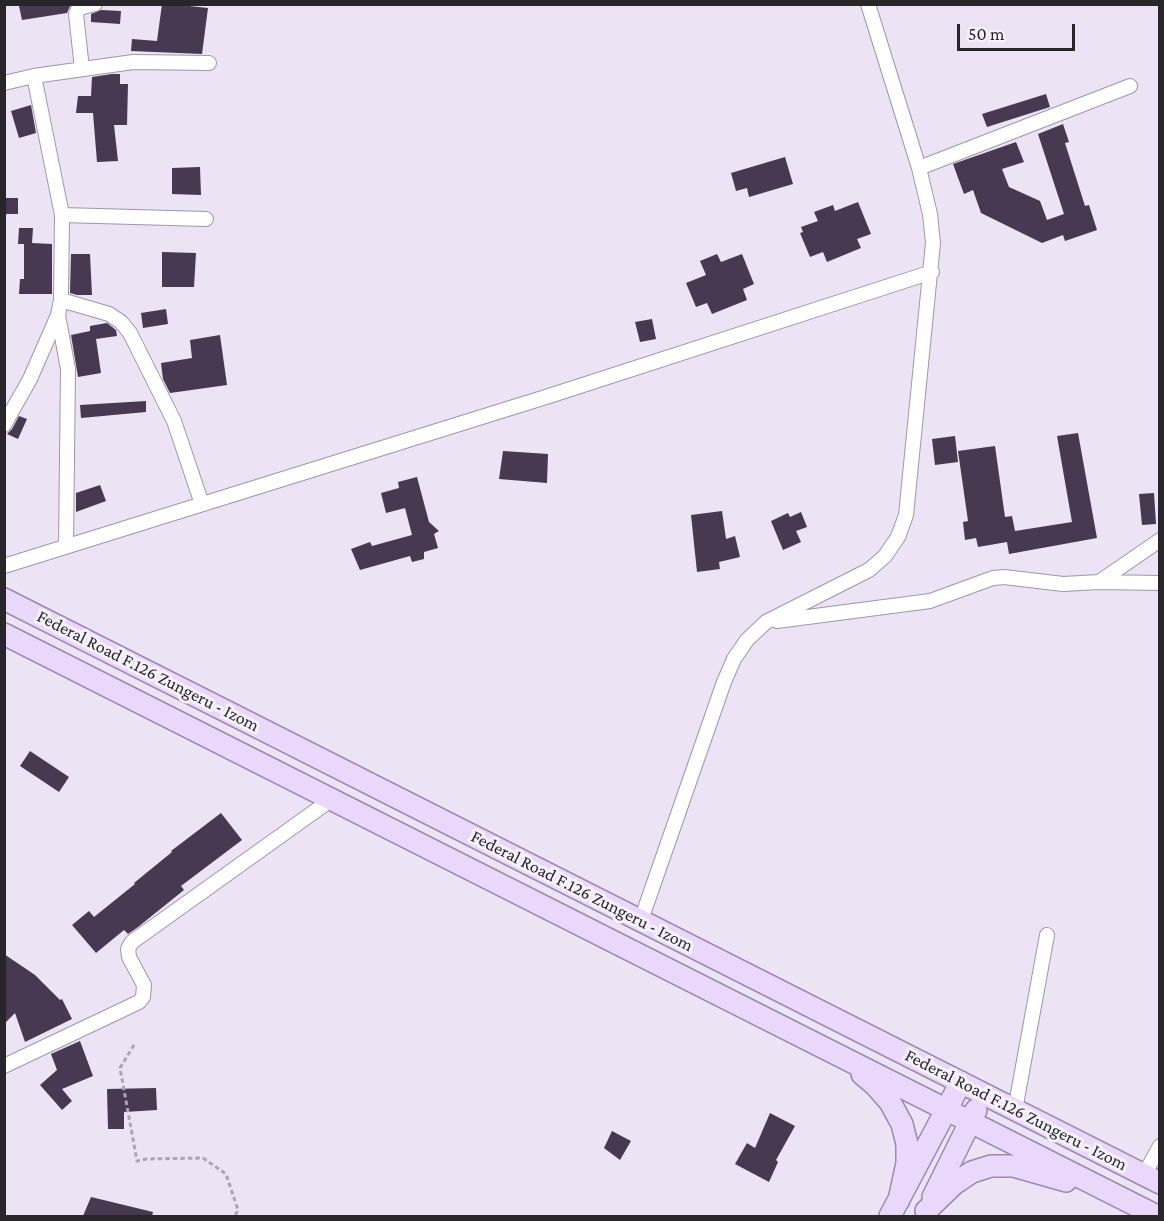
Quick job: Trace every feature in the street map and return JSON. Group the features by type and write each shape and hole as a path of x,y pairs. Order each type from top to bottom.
{"main road":[{"name":"Federal Road F.126 Zungeru - Izom","path":"4,599 1152,1179"},
{"name":"Federal Road F.126 Zungeru - Izom","path":"4,634 1156,1216"},
{"path":"836,1053 875,1085 890,1102 902,1124 907,1144 907,1163 894,1208"},
{"path":"894,1208 961,1082"},
{"path":"924,1214 984,1094"},
{"path":"924,1214 954,1184 972,1172 991,1166 1013,1166 1115,1195"}],"street":[{"path":"82,69 76,14 79,8 95,4"},
{"path":"641,921 734,659 747,640 766,622 868,570 885,556 898,537 906,514 932,272 933,243 930,214 919,168 868,4"},
{"path":"4,83 34,76 133,62 209,63"},
{"path":"4,425 30,379 58,315 61,300 62,215 34,76"},
{"path":"919,168 1130,86"},
{"path":"62,215 206,219"},
{"path":"4,566 538,399 932,272"},
{"path":"61,300 109,314 121,322 130,333 174,421 202,504"},
{"path":"58,315 68,369 66,546"},
{"path":"1099,582 1160,540"},
{"path":"766,622 930,601 993,578 1004,577 1063,584 1160,583"},
{"path":"4,1066 140,1002 144,985 129,957 128,949 132,942 332,799"},
{"path":"1015,1110 1047,935"},
{"path":"1152,1179 1160,1146"}],"path":[{"path":"134,1045 120,1068 137,1161 203,1158 226,1174 238,1210 235,1216"}],"building":[{"path":"71,4 67,13 22,20 19,6"},
{"path":"162,4 189,4 189,6 208,8 202,54 131,51 132,39 157,41"},
{"path":"101,10 121,11 120,24 91,22 91,14"},
{"path":"120,74 120,84 128,84 127,125 114,125 118,161 97,162 93,113 76,113 78,96 91,96 92,77"},
{"path":"1046,94 1050,107 987,127 982,114"},
{"path":"31,105 36,133 19,138 11,111"},
{"path":"1063,124 1069,142 1065,143 1085,206 1089,205 1097,230 1065,241 1063,235 1042,243 981,213 973,190 964,194 953,164 1016,142 1024,162 1002,169 1009,187 1040,201 1047,220 1064,214 1038,134"},
{"path":"785,157 793,184 749,197 747,188 736,191 731,173"},
{"path":"200,167 201,195 172,194 172,168"},
{"path":"4,198 18,198 18,214 4,214"},
{"path":"858,202 871,234 857,239 861,248 827,262 823,252 810,257 800,233 803,232 801,227 818,221 814,212 833,205 835,211"},
{"path":"19,228 33,228 32,243 52,244 52,294 19,294 20,279 24,279 24,244 18,244"},
{"path":"162,252 196,253 194,287 162,287"},
{"path":"71,254 90,254 92,295 70,293"},
{"path":"717,254 721,262 742,254 754,284 743,289 747,300 712,314 707,303 696,307 686,283 706,275 700,261"},
{"path":"166,309 168,324 143,328 141,313"},
{"path":"652,319 656,339 640,342 635,322"},
{"path":"107,323 116,330 117,336 96,339 101,373 78,377 71,335 90,331 90,326"},
{"path":"220,335 227,385 170,393 163,379 161,363 192,358 190,340"},
{"path":"146,401 146,412 81,418 80,405"},
{"path":"19,416 27,419 18,439 7,434"},
{"path":"1078,433 1097,538 1009,554 1007,542 978,547 976,538 965,540 963,522 968,521 958,451 995,446 1005,517 1012,516 1015,531 1072,522 1057,436"},
{"path":"955,436 958,462 935,465 932,439"},
{"path":"503,451 548,454 547,483 499,479"},
{"path":"417,477 429,522 439,531 434,534 438,548 424,552 424,559 412,562 410,556 360,570 351,549 370,542 372,546 412,535 405,508 386,513 381,493 399,488 398,482"},
{"path":"100,485 106,501 76,512 76,493"},
{"path":"1154,493 1156,524 1142,525 1139,494"},
{"path":"722,511 726,539 735,536 740,557 719,562 720,569 697,572 691,515"},
{"path":"801,512 807,527 796,531 801,542 783,550 771,521 788,513 790,517"},
{"path":"30,751 69,777 59,792 20,766"},
{"path":"221,813 242,840 181,886 184,890 138,927 128,934 124,930 96,953 72,925 89,911 94,917 171,851"},
{"path":"4,954 35,975 60,1000 62,999 72,1019 25,1042 15,1013 4,1024"},
{"path":"80,1041 93,1076 62,1089 72,1101 62,1110 40,1085 57,1070 51,1054"},
{"path":"156,1088 157,1110 124,1112 124,1129 108,1129 107,1089"},
{"path":"770,1113 795,1126 776,1160 778,1162 769,1182 735,1164 747,1143 755,1148"},
{"path":"612,1131 631,1141 620,1160 604,1148"},
{"path":"91,1197 153,1212 152,1216 83,1216"}]}
